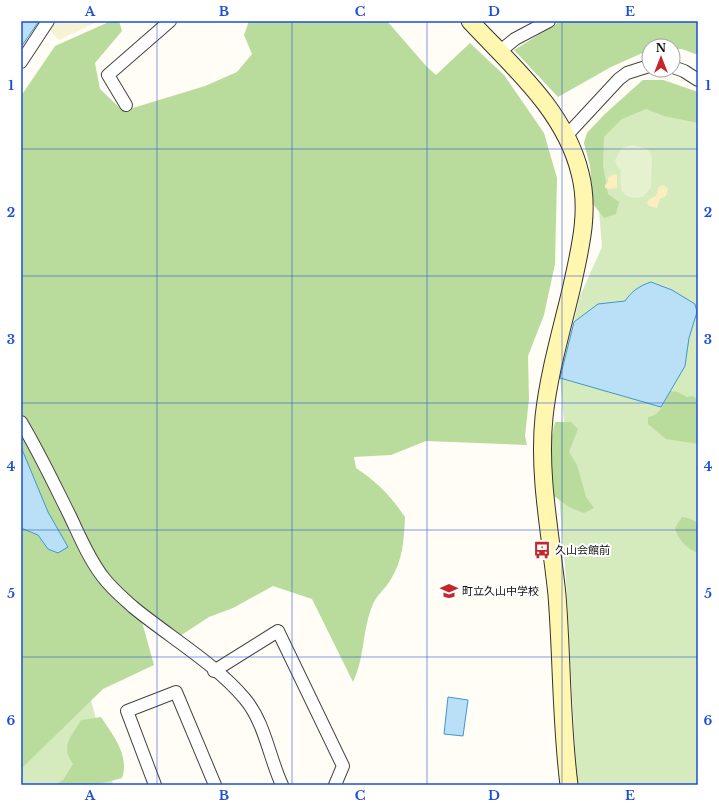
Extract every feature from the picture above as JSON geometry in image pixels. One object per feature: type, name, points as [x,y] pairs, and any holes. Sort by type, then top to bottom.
[{"type":"street","points":[[21,62],[48,21]]},
{"type":"street","points":[[126,105],[108,75],[170,21]]},
{"type":"street","points":[[470,21],[551,110],[567,135],[581,179],[585,214],[584,226],[580,253],[547,396],[544,416],[543,456],[556,594],[569,785]]},
{"type":"street","points":[[499,52],[515,39],[549,21]]},
{"type":"street","points":[[567,135],[618,79],[626,73],[641,68]]},
{"type":"street","points":[[681,70],[698,80]]},
{"type":"street","points":[[21,422],[36,447],[87,552],[103,577],[118,596],[214,671],[244,698],[253,710],[282,785]]},
{"type":"street","points":[[214,671],[278,631],[343,766],[335,785]]},
{"type":"street","points":[[154,785],[127,711],[176,692],[215,785]]},
{"type":"shaded area","points":[[56,21],[99,21],[59,40],[49,30]]},
{"type":"green space","points":[[111,21],[119,21],[122,31],[95,63],[100,89],[123,111],[205,86],[237,72],[252,54],[244,35],[249,21],[387,21],[427,67],[436,75],[470,43],[504,75],[544,133],[557,178],[555,264],[544,315],[528,356],[529,399],[525,436],[527,445],[426,441],[391,455],[354,457],[356,468],[383,490],[405,517],[403,541],[398,564],[389,582],[373,604],[369,614],[360,663],[353,682],[312,599],[273,586],[233,608],[209,617],[180,636],[142,622],[154,665],[103,689],[21,769],[21,528],[39,535],[48,549],[48,512],[21,447],[21,431],[27,422],[21,415],[21,96],[55,46]]},
{"type":"green space","points":[[561,21],[698,21],[698,55],[681,49],[681,38],[641,38],[641,54],[611,67],[558,97],[514,50]]},
{"type":"green space","points":[[643,80],[663,80],[698,92],[698,785],[577,785],[566,580],[555,446],[564,422],[560,378],[580,296],[602,247],[598,198],[584,143],[587,133],[605,114]]},
{"type":"green space","points":[[643,80],[663,80],[698,92],[698,123],[664,116],[646,109],[622,119],[604,137],[603,165],[608,194],[619,202],[616,214],[604,218],[593,204],[590,165],[584,143],[587,133],[605,114]]},
{"type":"green space","points":[[632,145],[645,148],[650,152],[652,158],[651,187],[643,197],[636,198],[630,197],[623,192],[620,183],[621,170],[617,166],[615,160],[621,149]]},
{"type":"green space","points":[[670,391],[678,392],[687,397],[693,396],[698,400],[698,444],[666,439],[648,424],[648,417],[659,411]]},
{"type":"green space","points":[[555,422],[571,422],[578,429],[569,452],[577,465],[586,497],[594,508],[584,513],[569,507],[554,496],[550,445]]},
{"type":"green space","points":[[682,517],[691,519],[698,523],[698,553],[683,543],[676,532],[675,528]]},
{"type":"green space","points":[[89,692],[113,785],[21,785],[21,756]]},
{"type":"green space","points":[[101,717],[115,738],[122,754],[124,770],[122,778],[96,785],[55,785],[63,780],[73,764],[67,752],[67,746],[81,720]]},
{"type":"sand","points":[[615,174],[617,175],[617,188],[605,188],[605,185],[608,182],[608,177]]},
{"type":"sand","points":[[663,185],[668,188],[666,196],[660,199],[657,208],[649,206],[647,203],[649,199],[656,196],[659,187]]},
{"type":"water","points":[[21,21],[39,21],[21,47]]},
{"type":"water","points":[[651,282],[672,290],[695,304],[697,312],[689,338],[685,366],[661,407],[560,378],[574,322],[598,304],[625,301],[636,289]]},
{"type":"water","points":[[21,447],[48,512],[68,547],[58,553],[48,549],[38,535],[21,528]]},
{"type":"water","points":[[448,697],[468,700],[463,736],[444,734]]},
{"type":"place","name":"久山会館前","points":[[542,550]]},
{"type":"place","name":"町立久山中学校","points":[[449,591]]}]
